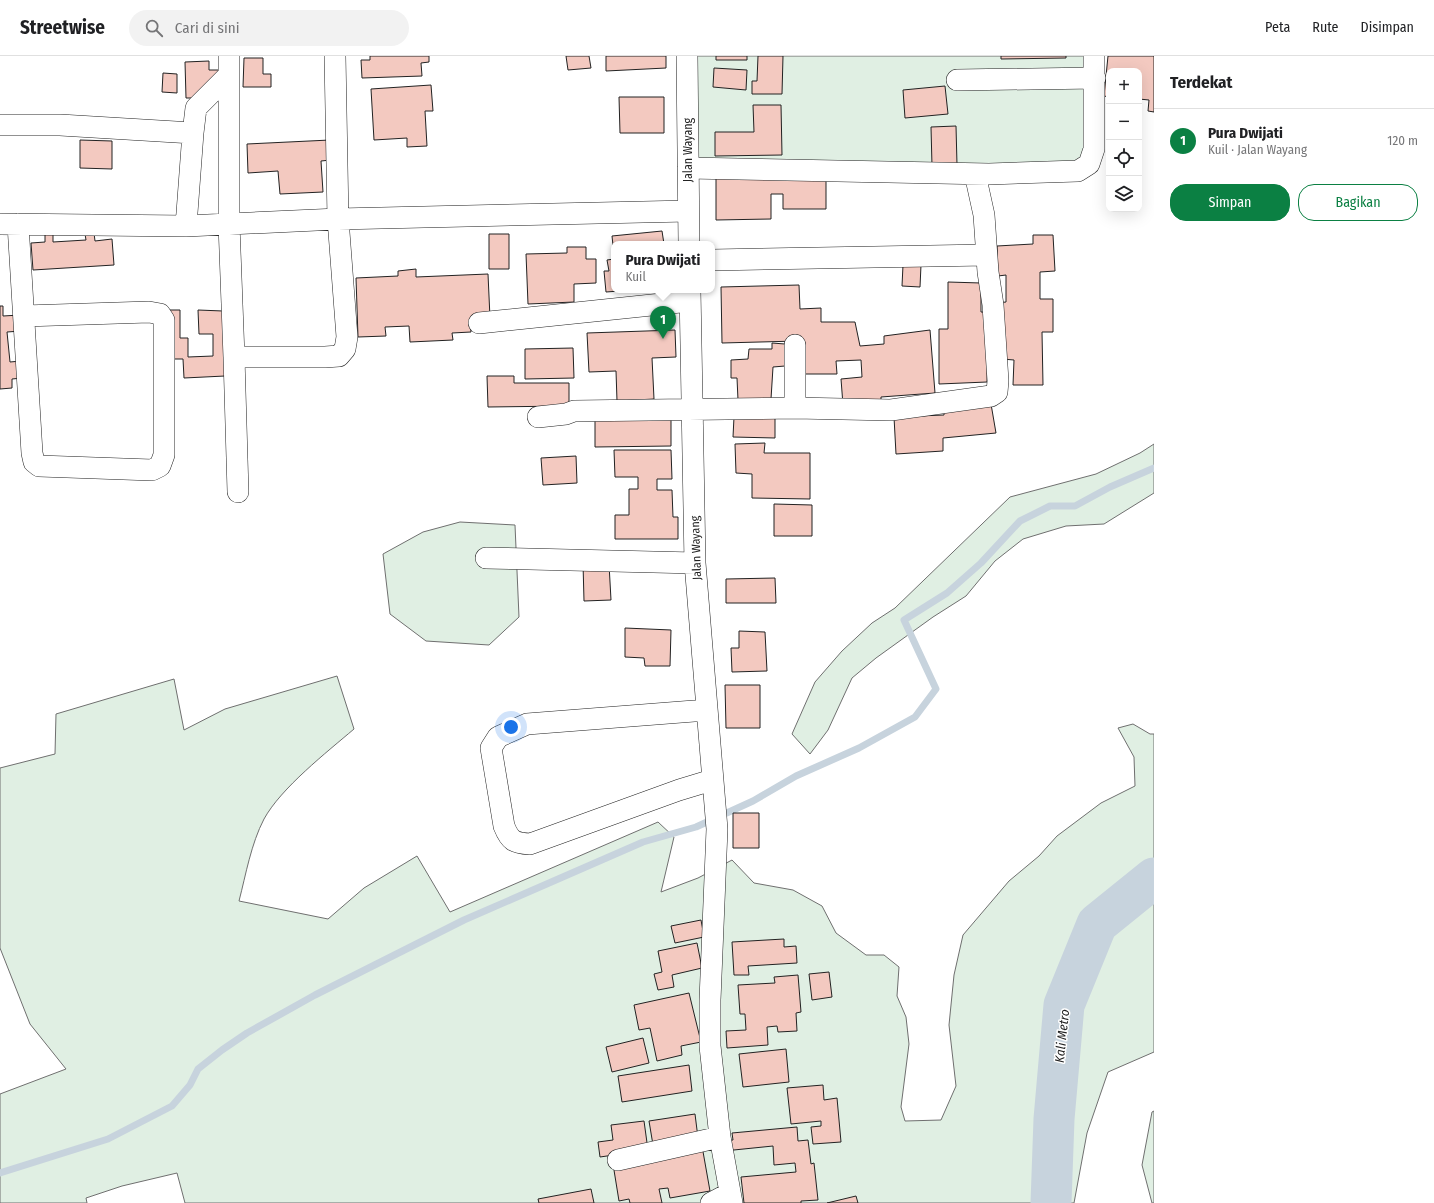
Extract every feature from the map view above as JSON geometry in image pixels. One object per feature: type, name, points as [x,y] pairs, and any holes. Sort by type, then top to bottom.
[{"type":"street","points":[[234,357],[339,356],[345,349],[347,337],[338,219],[334,56]]},
{"type":"street","name":"Jalan Wayang","points":[[687,56],[689,241]]},
{"type":"street","points":[[688,168],[975,174],[1078,171],[1088,164],[1094,149],[1094,56]]},
{"type":"street","points":[[186,226],[196,108],[229,66]]},
{"type":"street","points":[[229,66],[228,224],[238,492]]},
{"type":"street","points":[[957,80],[1095,78]]},
{"type":"street","points":[[0,125],[60,125],[193,133]]},
{"type":"street","points":[[538,417],[566,414],[574,411],[692,408],[891,410],[991,396],[997,392],[993,305],[986,255],[984,215],[975,174]]},
{"type":"street","points":[[24,316],[149,312],[160,314],[164,320],[164,454],[160,466],[152,470],[39,466],[34,462],[24,316],[9,224],[186,226],[338,219],[688,210]]},
{"type":"street","points":[[715,260],[986,255]]},
{"type":"street","points":[[478,323],[690,296]]},
{"type":"street","name":"Jalan Wayang","points":[[690,296],[695,563],[717,829],[710,982],[710,1046],[720,1137],[731,1198]]},
{"type":"street","points":[[795,345],[795,408]]},
{"type":"street","points":[[486,558],[695,563]]},
{"type":"street","points":[[707,710],[527,724],[498,737],[492,748],[504,826],[509,838],[519,843],[530,844],[678,790],[712,780]]},
{"type":"street","points":[[618,1160],[720,1137]]},
{"type":"street","points":[[711,1203],[731,1198]]},
{"type":"green space","points":[[688,56],[1090,56],[1089,164],[688,168]]},
{"type":"green space","points":[[1154,444],[1154,493],[1104,524],[1066,526],[1023,539],[995,561],[966,596],[933,617],[876,658],[852,678],[828,730],[810,754],[792,734],[815,682],[842,651],[872,623],[895,608],[1010,497],[1096,474],[1140,453]]},
{"type":"green space","points":[[460,522],[515,525],[519,617],[489,645],[426,641],[390,614],[383,554],[423,532]]},
{"type":"green space","points":[[337,676],[354,729],[305,771],[281,795],[272,807],[259,829],[249,859],[239,901],[328,919],[364,888],[417,856],[450,912],[658,822],[674,837],[661,892],[698,878],[732,860],[754,883],[793,890],[822,906],[836,933],[866,955],[884,955],[899,967],[897,996],[906,1017],[909,1044],[901,1107],[905,1121],[941,1120],[956,1086],[949,1025],[954,975],[963,935],[1009,881],[1039,856],[1057,836],[1101,803],[1135,786],[1134,757],[1118,728],[1133,724],[1150,734],[1154,734],[1154,1052],[1108,1072],[1087,1133],[1074,1203],[185,1203],[177,1173],[122,1186],[86,1198],[87,1203],[0,1203],[0,1094],[66,1069],[30,1024],[0,948],[0,768],[55,754],[56,714],[174,679],[184,730],[225,709]]},
{"type":"green space","points":[[1154,1111],[1154,1203],[1152,1203],[1142,1165],[1152,1112]]},
{"type":"building","points":[[370,56],[429,56],[429,62],[421,63],[422,76],[362,78],[361,60],[370,60]]},
{"type":"building","points":[[566,56],[589,56],[591,68],[568,70]]},
{"type":"building","points":[[606,56],[666,56],[666,68],[606,71]]},
{"type":"building","points":[[716,56],[747,56],[747,60],[716,60]]},
{"type":"building","points":[[758,56],[783,56],[782,94],[752,94],[752,81],[757,81]]},
{"type":"building","points":[[1001,56],[1066,56],[1066,58],[1001,59]]},
{"type":"building","points":[[1108,56],[1154,56],[1154,112],[1148,111],[1149,100],[1142,99],[1142,68],[1107,68]]},
{"type":"building","points":[[244,58],[263,58],[263,74],[271,74],[271,87],[243,87]]},
{"type":"building","points":[[209,61],[209,70],[222,70],[215,98],[186,98],[185,62]]},
{"type":"building","points":[[714,68],[747,70],[746,90],[713,87]]},
{"type":"building","points":[[163,73],[177,74],[177,93],[162,92]]},
{"type":"building","points":[[1106,76],[1106,96],[1104,96]]},
{"type":"building","points":[[431,85],[433,111],[425,111],[427,146],[407,147],[407,138],[374,140],[371,89]]},
{"type":"building","points":[[945,86],[948,114],[905,118],[903,90]]},
{"type":"building","points":[[619,97],[664,97],[664,133],[620,133]]},
{"type":"building","points":[[753,105],[781,105],[782,155],[715,156],[715,132],[754,132]]},
{"type":"building","points":[[956,126],[957,165],[932,166],[931,127]]},
{"type":"building","points":[[80,140],[112,141],[112,169],[80,168]]},
{"type":"building","points":[[330,140],[331,160],[321,161],[323,192],[280,194],[278,171],[248,173],[247,144]]},
{"type":"building","points":[[826,174],[826,209],[783,209],[783,194],[771,194],[771,219],[716,220],[716,176]]},
{"type":"building","points":[[662,231],[664,241],[613,241],[612,236]]},
{"type":"building","points":[[94,233],[95,241],[112,239],[114,265],[33,270],[31,243],[45,242],[45,234],[53,234],[53,242],[86,240],[85,234]]},
{"type":"building","points":[[489,234],[509,234],[509,269],[489,269]]},
{"type":"building","points":[[1033,235],[1053,235],[1055,271],[1040,272],[1040,299],[1053,299],[1053,332],[1042,332],[1043,385],[1013,385],[1014,360],[1002,359],[997,303],[1006,302],[1006,275],[998,276],[997,246],[1033,244]]},
{"type":"building","points":[[567,247],[586,247],[586,259],[596,259],[596,283],[574,284],[574,302],[528,304],[526,254],[567,253]]},
{"type":"building","points":[[611,259],[611,292],[606,292],[604,271],[609,271],[607,260]]},
{"type":"building","points":[[903,265],[921,265],[920,287],[902,286]]},
{"type":"building","points":[[416,269],[416,277],[488,274],[490,318],[470,318],[471,332],[452,333],[453,340],[410,342],[409,326],[385,327],[386,336],[358,337],[356,278],[398,276],[398,271]]},
{"type":"building","points":[[948,282],[981,283],[981,312],[989,312],[987,382],[939,384],[939,329],[948,329]]},
{"type":"building","points":[[799,285],[800,309],[821,308],[821,322],[855,322],[860,346],[884,344],[884,336],[930,330],[935,393],[881,397],[881,404],[843,405],[841,379],[862,377],[861,360],[836,361],[837,374],[801,374],[798,341],[722,343],[721,287]]},
{"type":"building","points":[[0,306],[3,306],[3,316],[20,315],[21,331],[7,332],[10,362],[21,361],[22,378],[12,379],[12,388],[0,389]]},
{"type":"building","points":[[169,310],[180,310],[180,338],[188,338],[188,357],[213,356],[213,334],[199,334],[198,310],[223,311],[225,376],[184,378],[183,359],[171,359]]},
{"type":"building","points":[[675,330],[676,357],[652,358],[654,399],[617,401],[616,371],[589,372],[587,333]]},
{"type":"building","points":[[772,343],[785,344],[785,366],[773,367],[771,399],[738,400],[737,378],[731,378],[731,360],[748,359],[749,349],[772,349]]},
{"type":"building","points":[[573,348],[574,378],[525,379],[525,349]]},
{"type":"building","points":[[487,376],[514,376],[514,383],[569,383],[569,406],[488,407]]},
{"type":"building","points":[[991,404],[996,433],[943,438],[943,451],[896,454],[894,417],[944,415],[944,408]]},
{"type":"building","points":[[671,417],[671,446],[595,447],[595,418]]},
{"type":"building","points":[[734,417],[775,418],[775,438],[733,437]]},
{"type":"building","points":[[765,443],[764,453],[810,453],[810,499],[752,498],[752,474],[736,473],[735,444]]},
{"type":"building","points":[[614,450],[671,450],[672,479],[657,479],[657,490],[672,490],[673,517],[678,517],[678,539],[615,539],[615,515],[629,515],[629,489],[638,489],[638,477],[615,477]]},
{"type":"building","points":[[576,456],[577,483],[543,485],[541,458]]},
{"type":"building","points":[[774,504],[812,505],[812,536],[774,536]]},
{"type":"building","points":[[583,563],[609,564],[611,600],[584,601]]},
{"type":"building","points":[[775,578],[776,603],[726,603],[726,579]]},
{"type":"building","points":[[625,628],[671,630],[670,666],[645,666],[644,658],[625,657]]},
{"type":"building","points":[[739,631],[765,632],[767,671],[732,672],[731,648],[739,648]]},
{"type":"building","points":[[725,685],[760,685],[760,728],[726,728]]},
{"type":"building","points":[[733,813],[759,813],[759,848],[733,848]]},
{"type":"building","points":[[701,920],[704,937],[675,943],[671,926]]},
{"type":"building","points":[[784,939],[784,947],[796,946],[797,963],[748,966],[749,975],[734,975],[732,942]]},
{"type":"building","points":[[697,943],[702,968],[672,975],[674,987],[658,990],[654,974],[662,972],[658,951]]},
{"type":"building","points":[[829,972],[832,997],[812,1000],[809,974]]},
{"type":"building","points":[[798,975],[801,1012],[796,1013],[797,1031],[778,1032],[777,1026],[767,1027],[768,1045],[727,1048],[726,1031],[746,1030],[745,1014],[740,1014],[738,985],[775,983],[774,977]]},
{"type":"building","points":[[689,993],[701,1042],[681,1046],[682,1055],[657,1061],[650,1028],[639,1030],[634,1005]]},
{"type":"building","points":[[643,1038],[649,1063],[612,1072],[606,1047]]},
{"type":"building","points":[[786,1049],[789,1082],[743,1087],[739,1054]]},
{"type":"building","points":[[689,1065],[692,1091],[622,1102],[618,1076]]},
{"type":"building","points":[[823,1085],[824,1100],[837,1098],[841,1142],[813,1144],[811,1127],[821,1126],[821,1121],[791,1124],[787,1088]]},
{"type":"building","points":[[695,1114],[698,1138],[653,1145],[649,1121]]},
{"type":"building","points":[[644,1121],[648,1150],[600,1157],[598,1142],[613,1140],[611,1125]]},
{"type":"building","points":[[797,1127],[798,1141],[808,1140],[811,1164],[814,1163],[818,1200],[801,1201],[801,1203],[744,1203],[741,1177],[796,1172],[795,1163],[774,1165],[773,1146],[724,1151],[723,1141],[733,1140],[732,1133]]},
{"type":"building","points":[[702,1146],[710,1191],[670,1198],[668,1188],[659,1189],[662,1203],[630,1203],[629,1199],[619,1201],[613,1164]]},
{"type":"building","points":[[591,1189],[594,1203],[539,1203],[538,1199]]},
{"type":"building","points":[[856,1196],[858,1203],[827,1203]]},
{"type":"waterway","points":[[0,1173],[108,1139],[172,1106],[190,1085],[198,1069],[247,1033],[315,995],[464,920],[643,842],[696,827],[753,801],[796,776],[859,748],[915,717],[936,689],[904,620],[947,593],[981,563],[1020,521],[1050,506],[1075,506],[1110,487],[1154,468]]},
{"type":"waterway","name":"Kali Metro","points":[[1051,1203],[1054,1119],[1064,1005],[1097,924],[1154,878]]},
{"type":"place","name":"Pura Dwijati","points":[[663,339]]}]
